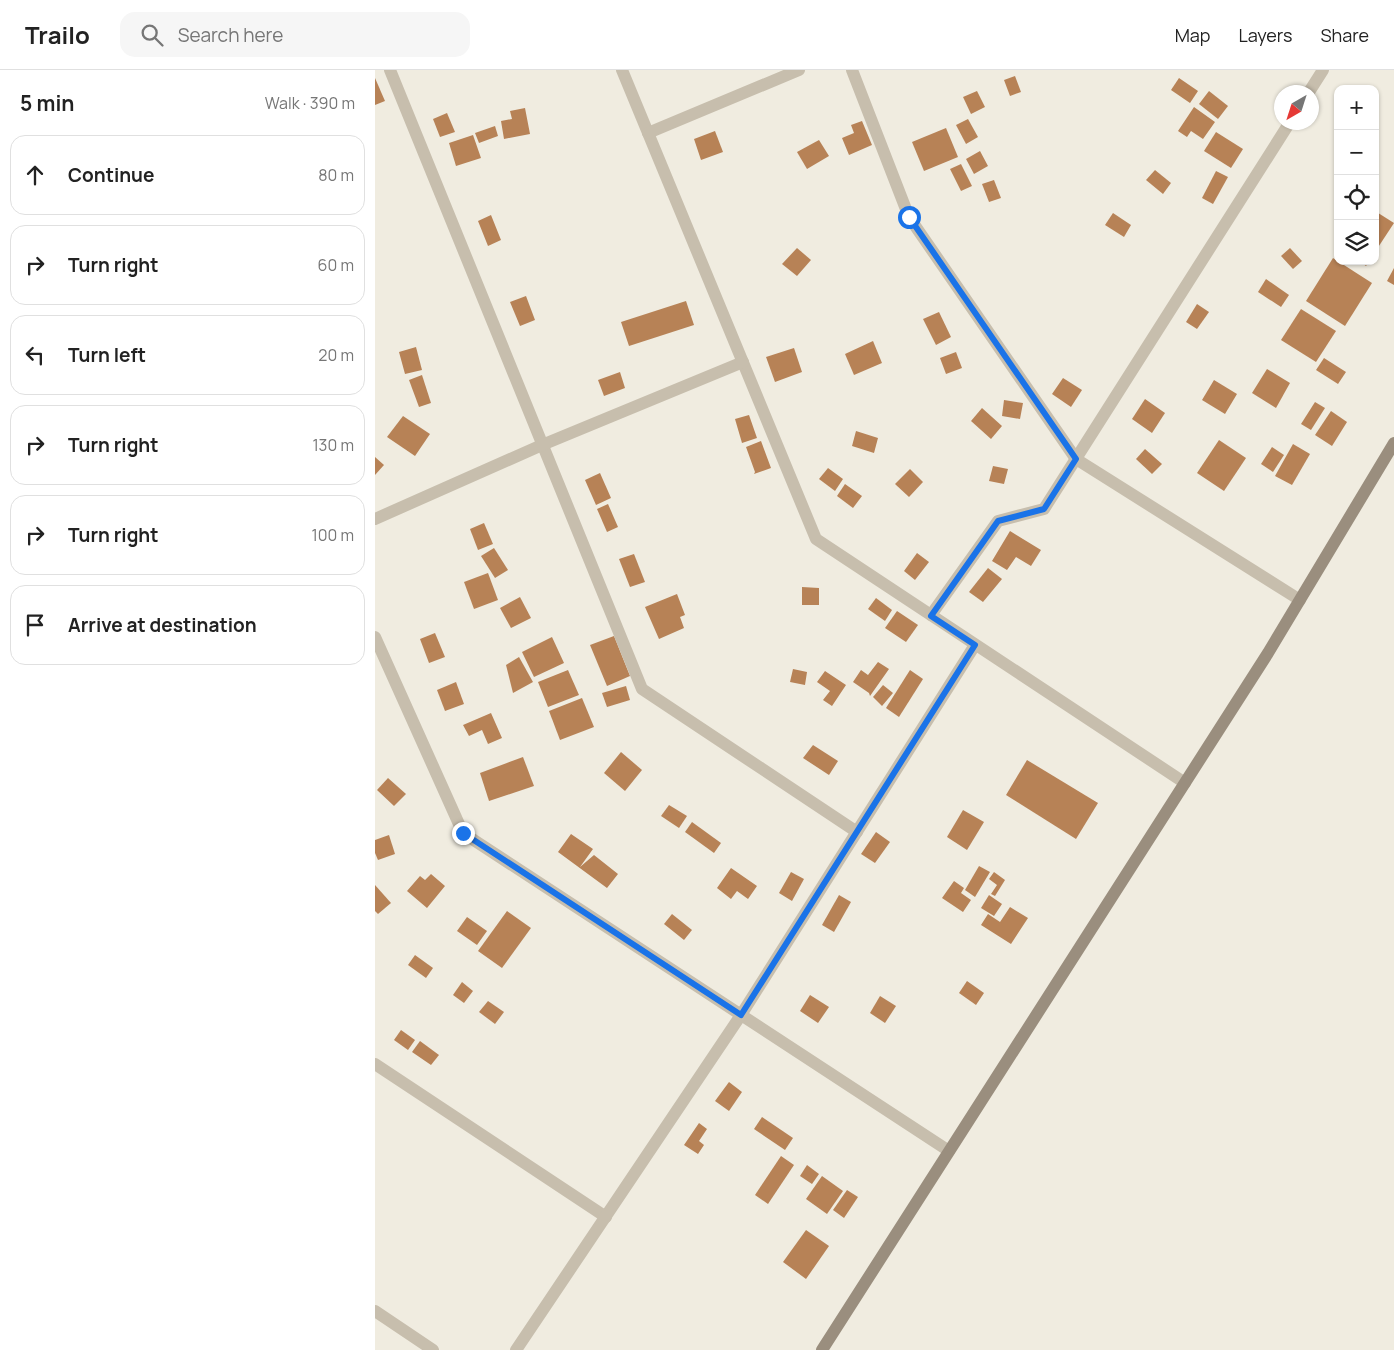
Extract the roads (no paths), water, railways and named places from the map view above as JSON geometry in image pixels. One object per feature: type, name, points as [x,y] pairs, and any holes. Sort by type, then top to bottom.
[{"type":"main road","points":[[822,1350],[1268,653],[1394,443]]},
{"type":"street","points":[[390,70],[641,689],[857,832]]},
{"type":"street","points":[[622,70],[816,539],[1185,783]]},
{"type":"street","points":[[648,133],[799,70]]},
{"type":"street","points":[[851,70],[909,217],[1076,459],[1300,600]]},
{"type":"street","points":[[1313,85],[1323,70]]},
{"type":"street","points":[[931,616],[998,521],[1044,509],[1285,130]]},
{"type":"street","points":[[375,519],[542,445],[743,362]]},
{"type":"street","points":[[375,637],[463,833],[949,1151]]},
{"type":"street","points":[[516,1350],[741,1015],[975,645]]},
{"type":"street","points":[[375,1064],[606,1217]]},
{"type":"street","points":[[375,1311],[433,1350]]}]
